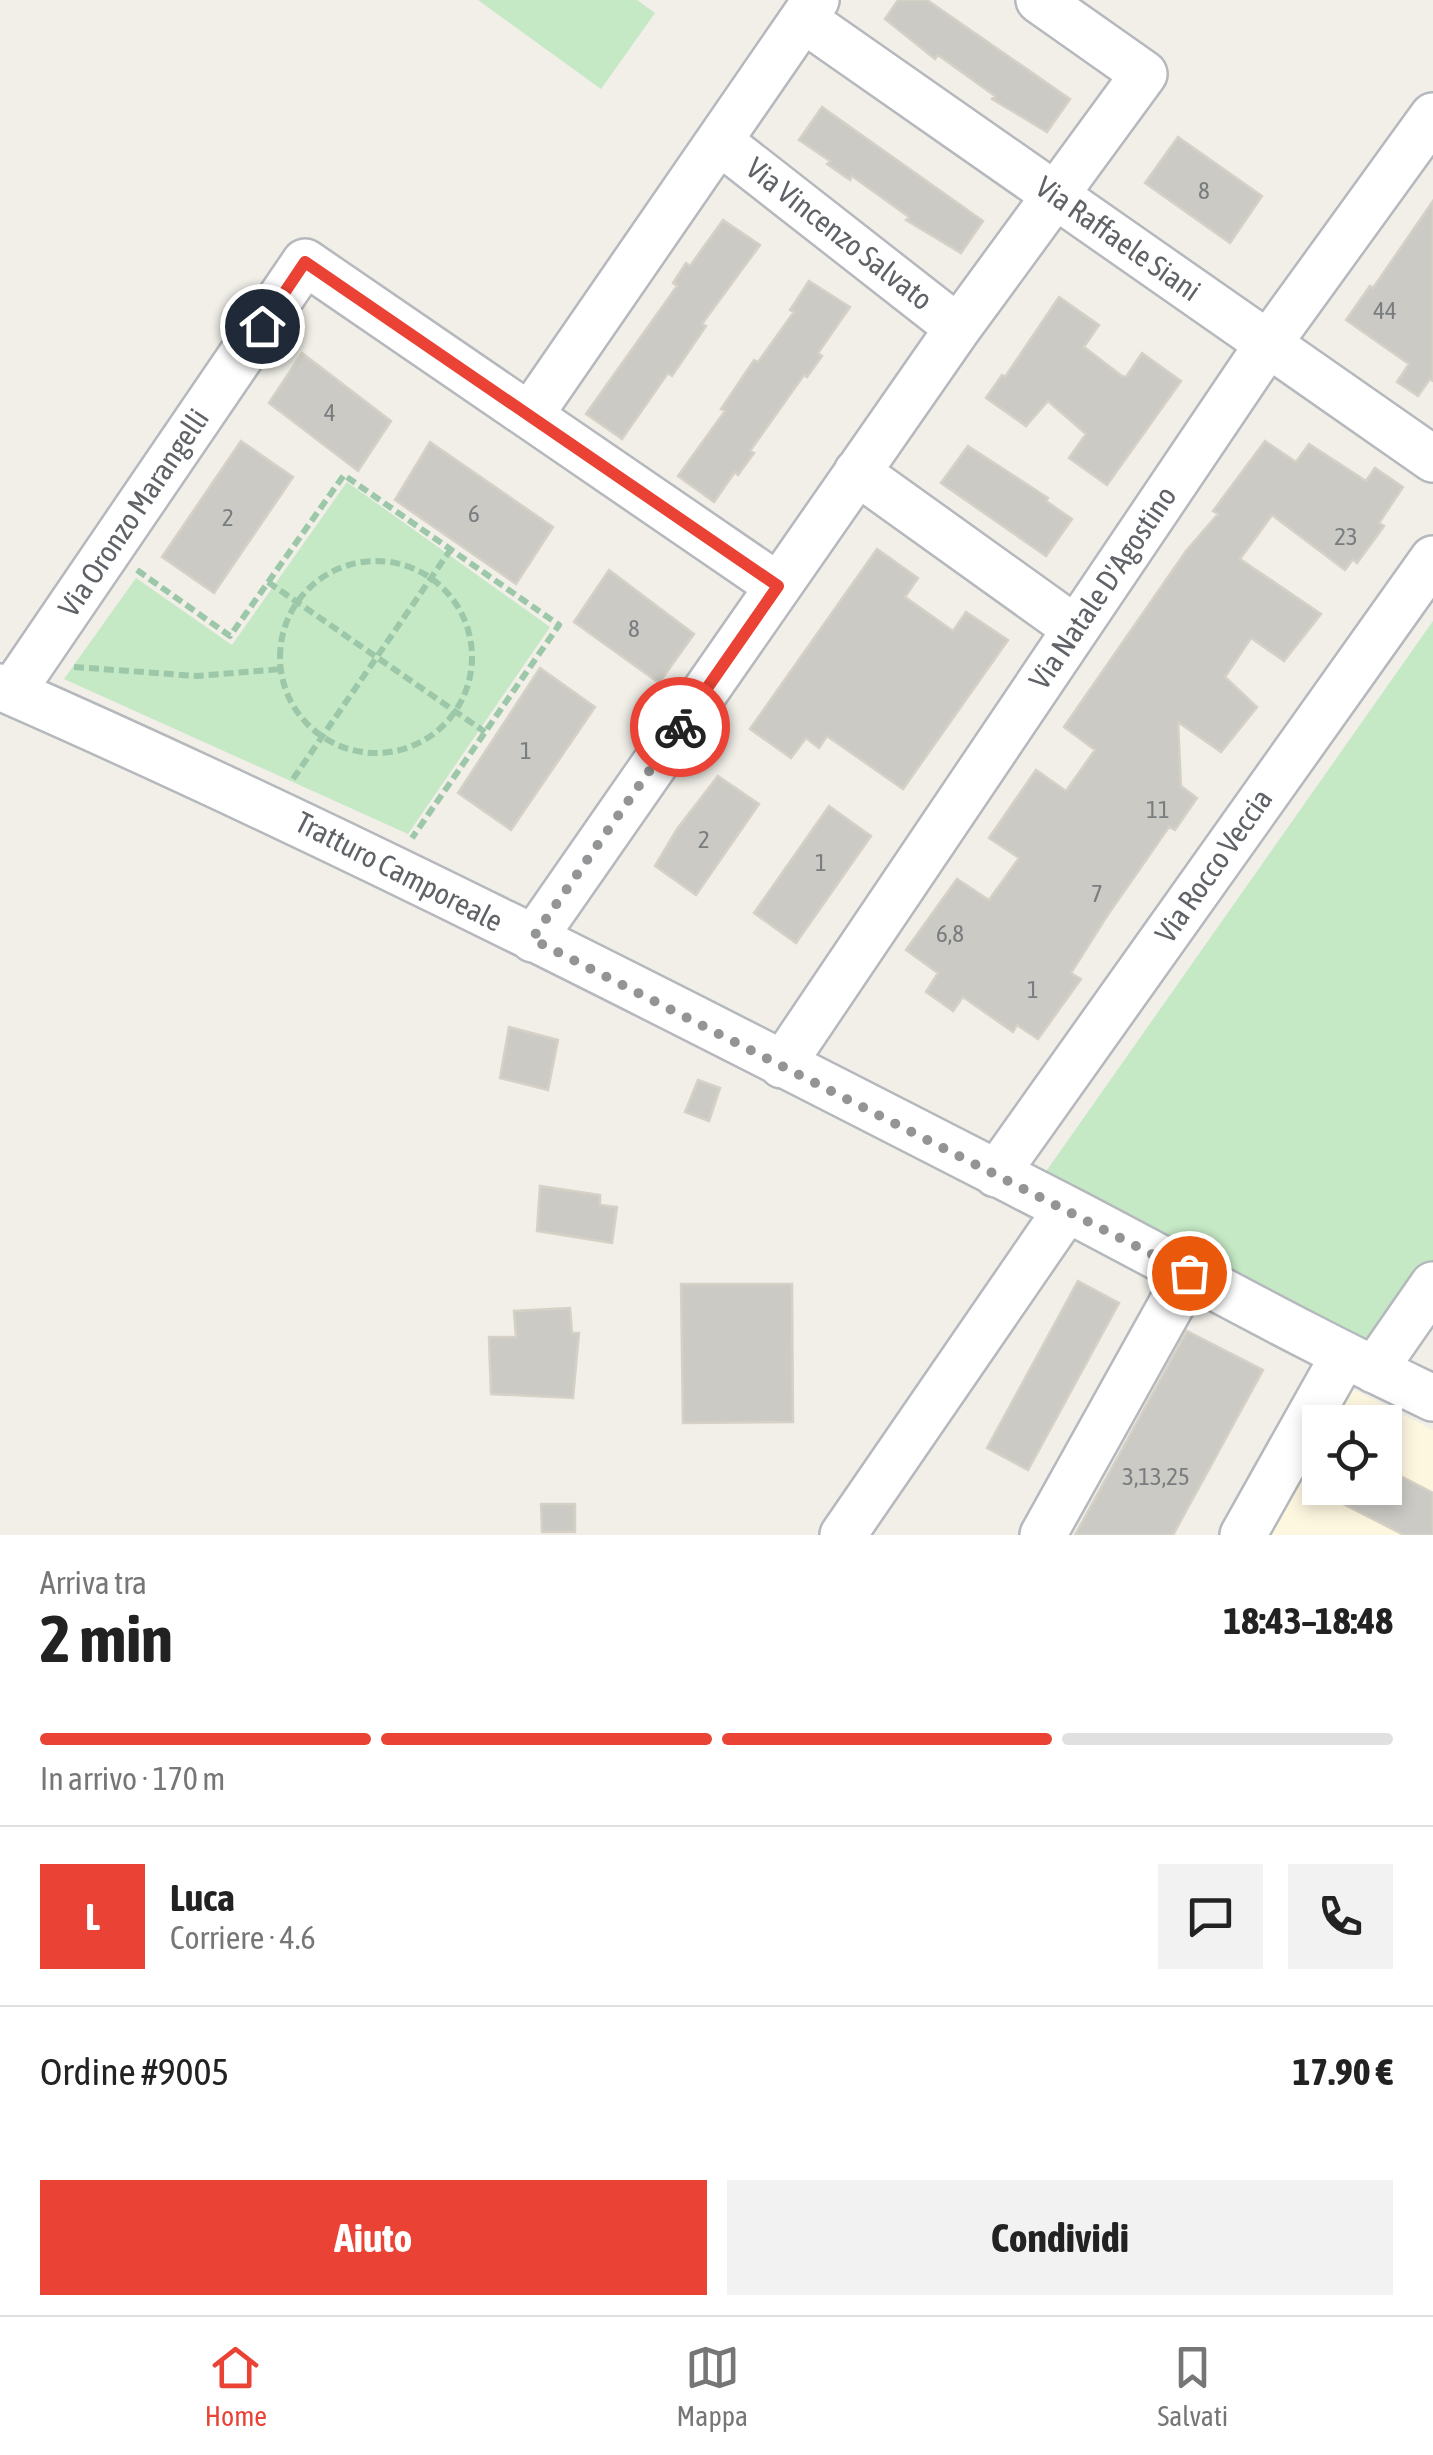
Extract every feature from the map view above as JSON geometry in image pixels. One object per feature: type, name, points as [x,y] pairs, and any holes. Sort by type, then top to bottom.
[{"type":"street","name":"Via Vincenzo Salvato","points":[[532,939],[958,328],[1058,197],[1144,74],[1038,0]]},
{"type":"street","name":"Via Raffaele Siani","points":[[809,9],[1058,197],[1433,459]]},
{"type":"street","points":[[530,416],[809,9]]},
{"type":"street","name":"Via Natale D'Agostino","points":[[782,1066],[1268,344],[1433,116]]},
{"type":"street","name":"Via Vincenzo Salvato","points":[[719,141],[958,328]]},
{"type":"street","name":"Via Oronzo Marangelli","points":[[6,689],[37,654],[305,262],[778,586]]},
{"type":"street","points":[[857,472],[1076,629]]},
{"type":"street","name":"Via Rocco Veccia","points":[[996,1174],[1433,559]]},
{"type":"street","name":"Tratturo Camporeale","points":[[6,689],[273,809],[1067,1209],[1359,1364],[1433,1398]]},
{"type":"street","points":[[842,1535],[1067,1209]]},
{"type":"street","points":[[1043,1535],[1189,1273]]},
{"type":"street","points":[[1243,1535],[1267,1494],[1359,1364],[1433,1284]]},
{"type":"path","points":[[109,550],[230,636],[344,475],[558,625],[391,868]]},
{"type":"path","points":[[273,809],[451,550]]},
{"type":"path","points":[[372,560],[402,564],[432,578],[456,602],[470,633],[472,666],[456,712],[417,745],[385,754],[352,751],[322,738],[300,716],[286,690],[282,669],[284,630],[298,602],[316,581],[343,566],[372,560]]},
{"type":"path","points":[[268,582],[485,732]]},
{"type":"path","points":[[37,654],[76,668],[197,676],[282,669]]},
{"type":"shaded area","points":[[1344,1385],[1384,1405],[1333,1405]]},
{"type":"shaded area","points":[[1402,1414],[1433,1430],[1433,1535],[1261,1535],[1302,1461],[1302,1505],[1402,1505]]},
{"type":"green space","points":[[478,0],[637,0],[655,13],[601,89]]},
{"type":"green space","points":[[347,482],[550,627],[408,834],[64,679],[136,578],[232,645]]},
{"type":"green space","points":[[1433,621],[1433,1260],[1375,1347],[1040,1180]]},
{"type":"building","points":[[898,0],[927,0],[1070,99],[1047,132],[992,99],[995,96],[938,55],[935,59],[885,19]]},
{"type":"building","points":[[822,107],[983,221],[961,253],[906,220],[909,217],[852,176],[850,180],[827,164],[830,161],[799,140]]},
{"type":"building","points":[[1178,137],[1262,196],[1230,243],[1145,183]]},
{"type":"building","points":[[1433,201],[1433,381],[1430,379],[1418,396],[1397,382],[1409,364],[1346,320]]},
{"type":"building","points":[[723,220],[760,245],[702,324],[706,326],[672,376],[668,373],[622,439],[586,414],[677,286],[673,283],[686,263],[690,266]]},
{"type":"building","points":[[809,281],[850,307],[818,353],[822,356],[750,451],[754,453],[738,475],[735,472],[714,502],[678,476],[725,411],[721,409],[754,360],[758,362],[794,312],[790,310]]},
{"type":"building","points":[[1059,297],[1099,325],[1084,347],[1122,376],[1126,377],[1142,353],[1181,381],[1107,485],[1069,458],[1086,434],[1048,401],[1026,426],[986,398],[1002,375],[1005,377]]},
{"type":"building","points":[[302,353],[391,421],[358,471],[269,403]]},
{"type":"building","points":[[241,441],[293,477],[214,593],[162,557]]},
{"type":"building","points":[[1265,441],[1296,462],[1309,444],[1366,481],[1375,468],[1403,487],[1379,523],[1384,526],[1357,563],[1353,559],[1345,570],[1272,515],[1240,559],[1321,614],[1284,661],[1251,638],[1225,677],[1257,707],[1221,752],[1178,722],[1181,786],[1197,798],[1175,830],[1169,827],[1107,916],[1071,973],[1081,979],[1038,1039],[1017,1025],[1013,1032],[963,997],[953,1011],[926,992],[938,973],[906,950],[957,879],[989,900],[1019,858],[989,838],[1036,770],[1066,791],[1095,750],[1064,727],[1186,551],[1218,514],[1213,511]]},
{"type":"building","points":[[430,442],[553,527],[516,584],[395,500]]},
{"type":"building","points":[[968,446],[1048,498],[1046,501],[1072,519],[1046,556],[941,483]]},
{"type":"building","points":[[877,549],[918,578],[905,597],[953,631],[966,612],[1008,640],[903,789],[827,736],[819,748],[806,738],[791,758],[750,729]]},
{"type":"building","points":[[609,570],[694,634],[659,683],[574,622]]},
{"type":"building","points":[[540,668],[595,707],[511,830],[458,793]]},
{"type":"building","points":[[718,776],[759,804],[696,895],[655,866],[677,829]]},
{"type":"building","points":[[829,806],[871,836],[796,943],[754,913]]},
{"type":"building","points":[[509,1027],[558,1040],[548,1090],[500,1078]]},
{"type":"building","points":[[698,1080],[720,1088],[709,1121],[685,1112]]},
{"type":"building","points":[[540,1186],[600,1195],[600,1205],[617,1207],[612,1243],[537,1231]]},
{"type":"building","points":[[1078,1281],[1119,1303],[1028,1470],[987,1448]]},
{"type":"building","points":[[681,1284],[792,1284],[793,1422],[683,1423]]},
{"type":"building","points":[[570,1308],[572,1333],[579,1333],[573,1398],[491,1394],[489,1337],[516,1337],[514,1311]]},
{"type":"building","points":[[1187,1331],[1263,1370],[1173,1535],[1075,1535]]},
{"type":"building","points":[[1402,1477],[1433,1493],[1433,1535],[1404,1535],[1345,1505],[1402,1505]]},
{"type":"building","points":[[541,1504],[575,1504],[575,1532],[542,1532]]},
{"type":"way so far","points":[[680,727],[532,939],[1189,1273]]},
{"type":"route","points":[[262,326],[305,262],[778,586],[680,727]]}]
